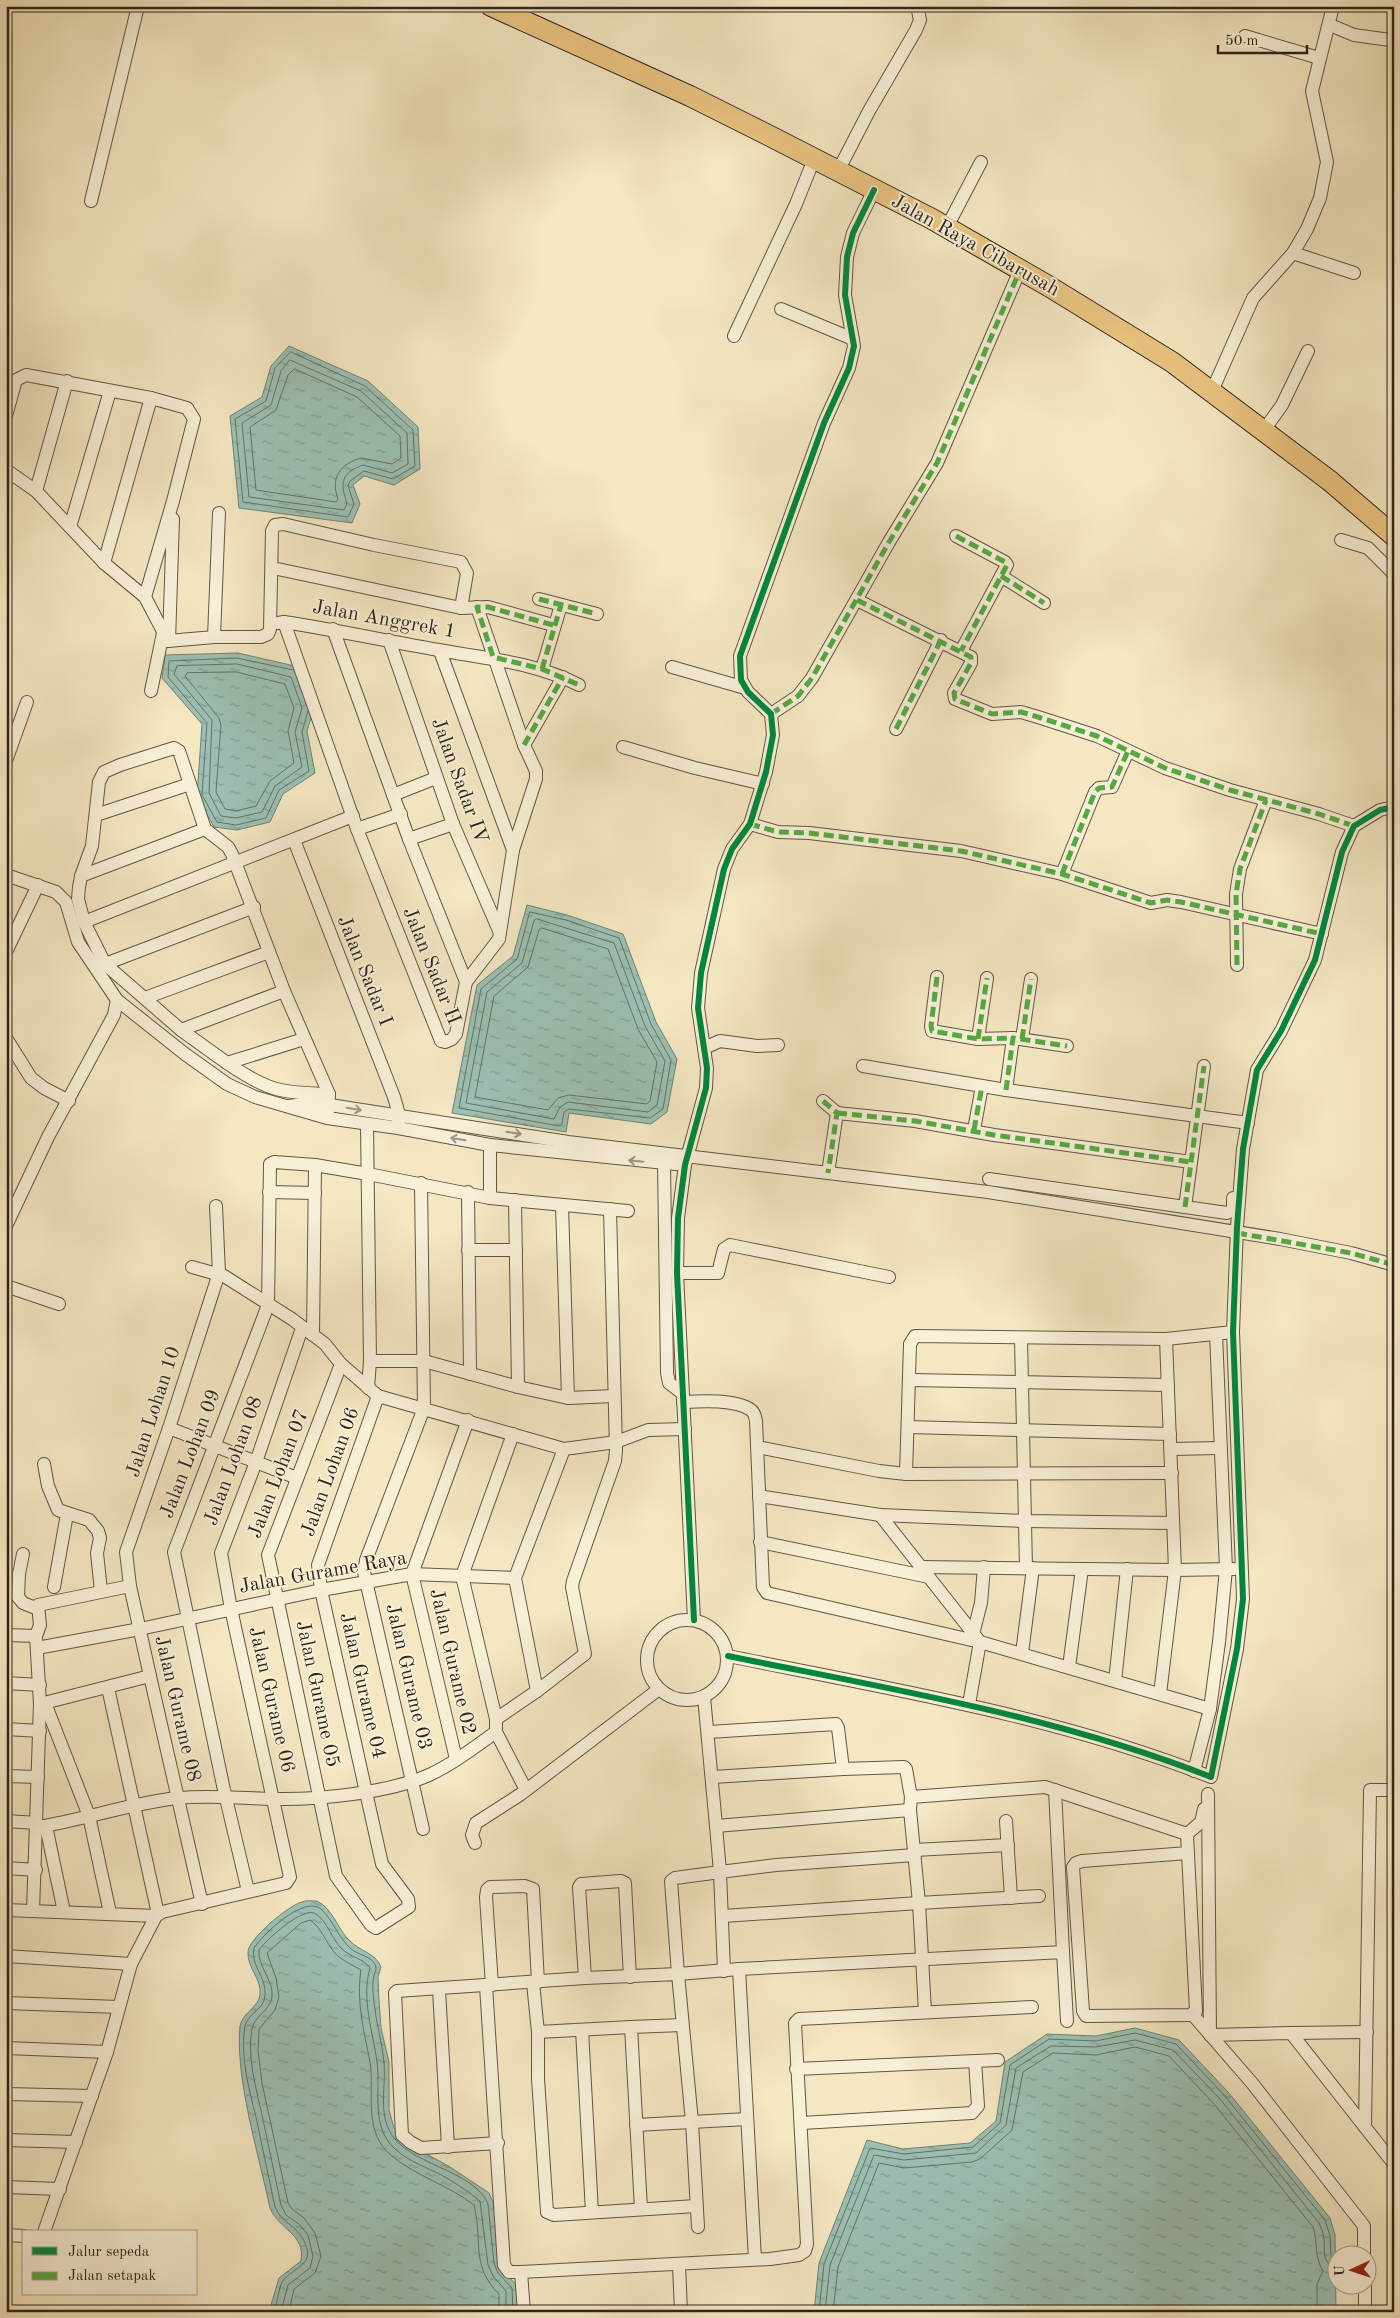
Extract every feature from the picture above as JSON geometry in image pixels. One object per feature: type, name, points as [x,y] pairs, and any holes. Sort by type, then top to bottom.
[{"type":"main road","name":"Jalan Raya Cibarusah","points":[[491,6],[690,96],[947,227],[1136,339],[1212,391],[1235,411],[1264,430],[1346,494],[1394,536]]},
{"type":"street","points":[[91,200],[138,6]]},
{"type":"street","points":[[838,171],[869,111],[916,30],[920,20],[917,6]]},
{"type":"street","points":[[1212,391],[1253,298],[1293,253],[1307,229],[1320,198],[1326,170],[1326,153],[1314,108],[1312,91],[1319,58],[1330,25],[1333,6]]},
{"type":"street","points":[[1330,25],[1354,35],[1394,42]]},
{"type":"street","points":[[1245,36],[1319,58]]},
{"type":"street","points":[[734,336],[796,204],[814,158]]},
{"type":"street","points":[[947,227],[981,162]]},
{"type":"street","points":[[694,1620],[678,1273],[678,1218],[686,1160],[706,1088],[707,1068],[698,1008],[701,973],[724,869],[732,849],[750,824],[762,784],[773,735],[771,714],[745,688],[741,680],[739,664],[742,646],[824,423],[849,368],[853,353],[853,338],[845,295],[847,257],[853,233],[874,190]]},
{"type":"street","points":[[1293,253],[1354,273]]},
{"type":"street","points":[[771,714],[798,696],[812,678],[889,542],[937,463],[1020,270]]},
{"type":"street","points":[[781,309],[853,338]]},
{"type":"street","points":[[1264,430],[1282,405],[1308,351]]},
{"type":"street","points":[[6,416],[16,380],[26,375],[67,381],[151,398],[186,408],[194,419],[145,598]]},
{"type":"street","points":[[36,491],[67,381]]},
{"type":"street","points":[[70,527],[110,391]]},
{"type":"street","points":[[104,563],[151,398]]},
{"type":"street","points":[[6,470],[36,491],[104,563],[145,598],[166,637]]},
{"type":"street","points":[[151,691],[166,637],[173,500]]},
{"type":"street","points":[[214,637],[219,513]]},
{"type":"street","points":[[269,631],[273,568],[272,531],[275,525],[284,524],[374,545],[461,562],[467,573],[461,608]]},
{"type":"street","points":[[956,536],[1005,562],[1006,566],[962,652]]},
{"type":"street","points":[[1341,540],[1368,548],[1394,574]]},
{"type":"street","points":[[273,568],[461,608],[488,607],[554,626]]},
{"type":"street","points":[[1001,576],[1044,603]]},
{"type":"street","points":[[539,599],[598,614]]},
{"type":"street","points":[[857,600],[941,640],[971,657],[971,663],[954,693],[955,699],[958,702],[992,714],[1021,712],[1097,736],[1166,768],[1230,790],[1319,814],[1354,826]]},
{"type":"street","points":[[542,669],[561,604]]},
{"type":"street","name":"Jalan Sadar II","points":[[284,622],[353,816],[443,1042],[451,1040],[456,1034],[466,982],[497,943],[513,850],[536,779],[536,771],[524,745],[477,606]]},
{"type":"street","name":"Jalan Anggrek 1","points":[[166,637],[261,637],[277,623],[284,622],[333,629],[440,651],[493,658],[542,669],[579,686]]},
{"type":"street","points":[[333,629],[400,814],[466,982]]},
{"type":"street","name":"Jalan Sadar IV","points":[[389,640],[453,824],[500,933]]},
{"type":"street","points":[[896,729],[941,640]]},
{"type":"street","points":[[440,651],[513,850]]},
{"type":"street","points":[[672,667],[745,688]]},
{"type":"street","points":[[524,745],[563,677]]},
{"type":"street","points":[[6,761],[27,702]]},
{"type":"street","points":[[623,747],[695,768],[762,784]]},
{"type":"street","points":[[327,1118],[329,1100],[284,990],[254,907],[228,847],[205,830],[178,749],[170,748],[104,772],[98,782],[92,846],[81,876],[78,899],[84,922],[105,964],[181,1030],[226,1063],[255,1081],[277,1091],[329,1100],[398,1122],[490,1145],[567,1148],[828,1173],[988,1192],[1351,1253],[1394,1265]]},
{"type":"street","points":[[1062,874],[1091,800],[1099,788],[1112,787],[1128,751]]},
{"type":"street","points":[[393,795],[436,778]]},
{"type":"street","points":[[96,815],[190,784]]},
{"type":"street","points":[[1237,964],[1235,914],[1240,869],[1266,800]]},
{"type":"street","points":[[989,1179],[1227,1213],[1232,1211],[1245,1122],[1257,1070],[1281,1031],[1315,960],[1342,852],[1354,826],[1380,810],[1394,807]]},
{"type":"street","points":[[358,829],[400,814]]},
{"type":"street","points":[[84,922],[236,864],[353,816]]},
{"type":"street","points":[[410,839],[453,824]]},
{"type":"street","points":[[750,824],[778,832],[809,833],[961,851],[1062,874],[1151,903],[1164,900],[1176,901],[1322,934]]},
{"type":"street","points":[[81,876],[205,830]]},
{"type":"street","name":"Jalan Sadar I","points":[[294,840],[390,1085],[398,1122]]},
{"type":"street","points":[[6,875],[56,892],[66,902],[78,942],[117,1000],[184,1054],[227,1084],[255,1097],[327,1118],[367,1124],[398,1122],[664,1163],[686,1160]]},
{"type":"street","points":[[6,952],[38,885]]},
{"type":"street","points":[[105,964],[254,907]]},
{"type":"street","points":[[145,998],[270,952]]},
{"type":"street","points":[[937,976],[932,1031],[978,1040],[1017,1039],[1067,1046]]},
{"type":"street","points":[[978,1040],[987,978]]},
{"type":"street","points":[[1006,1090],[1031,979]]},
{"type":"street","points":[[181,1030],[284,990]]},
{"type":"street","points":[[6,1226],[48,1137],[114,1015],[117,1000]]},
{"type":"street","points":[[6,1038],[31,1078],[44,1088],[69,1101]]},
{"type":"street","points":[[226,1063],[304,1039]]},
{"type":"street","points":[[704,1048],[720,1041],[757,1046],[778,1045]]},
{"type":"street","points":[[863,1066],[1006,1090],[1245,1122]]},
{"type":"street","points":[[1185,1207],[1204,1066]]},
{"type":"street","points":[[1187,1834],[1201,1822],[1242,1619],[1242,1569],[1233,1332],[1237,1233],[1248,1071]]},
{"type":"street","points":[[974,1130],[982,1086]]},
{"type":"street","points":[[288,1106],[329,1100]]},
{"type":"street","points":[[824,1101],[837,1113],[915,1121],[994,1135],[1191,1162]]},
{"type":"street","points":[[828,1173],[837,1113]]},
{"type":"street","name":"Jalan Lohan 06","points":[[321,1590],[318,1565],[373,1392],[370,1361],[367,1124]]},
{"type":"street","points":[[490,1145],[490,1198]]},
{"type":"street","points":[[268,1305],[269,1165],[272,1162],[315,1165],[421,1183],[490,1198],[628,1211]]},
{"type":"street","points":[[664,1163],[667,1373],[669,1383],[683,1398],[714,1400],[751,1410],[756,1421],[763,1586],[770,1594],[976,1638],[1210,1708]]},
{"type":"street","name":"Jalan Lohan 08","points":[[231,1609],[222,1550],[307,1331],[315,1165]]},
{"type":"street","points":[[421,1183],[424,1408]]},
{"type":"street","points":[[269,1192],[315,1193]]},
{"type":"street","points":[[468,1192],[470,1374]]},
{"type":"street","points":[[515,1200],[518,1387]]},
{"type":"street","points":[[562,1205],[568,1398]]},
{"type":"street","name":"Jalan Lohan 10","points":[[140,1629],[130,1586],[127,1549],[169,1428],[219,1273],[216,1206]]},
{"type":"street","points":[[6,1821],[40,1825],[178,1798],[274,1799],[320,1797],[367,1791],[413,1782],[456,1759],[585,1654],[572,1581],[615,1461],[610,1209]]},
{"type":"street","points":[[678,1273],[718,1273],[724,1248],[730,1245],[890,1277]]},
{"type":"street","points":[[468,1250],[516,1250]]},
{"type":"street","points":[[192,1267],[219,1273],[307,1331],[324,1344],[341,1364],[373,1392],[564,1449],[616,1442],[648,1430],[686,1429]]},
{"type":"street","points":[[6,1286],[59,1304]]},
{"type":"street","name":"Jalan Lohan 09","points":[[248,1891],[225,1797],[174,1552],[268,1305]]},
{"type":"street","points":[[906,1474],[910,1344],[915,1336],[1021,1339],[1166,1339],[1233,1332]]},
{"type":"street","points":[[1194,1771],[1210,1708],[1226,1568],[1216,1334]]},
{"type":"street","points":[[1021,1339],[1025,1521],[1029,1568],[1022,1653]]},
{"type":"street","points":[[1160,1694],[1175,1570],[1166,1339]]},
{"type":"street","points":[[370,1361],[424,1361],[518,1387],[568,1398],[614,1396]]},
{"type":"street","name":"Jalan Lohan 07","points":[[277,1600],[268,1555],[341,1364]]},
{"type":"street","points":[[910,1380],[1168,1385]]},
{"type":"street","name":"Jalan Gurame 03","points":[[423,1829],[364,1572],[366,1560],[424,1408]]},
{"type":"street","points":[[412,1574],[468,1420]]},
{"type":"street","points":[[908,1427],[1170,1434]]},
{"type":"street","points":[[169,1428],[297,1478]]},
{"type":"street","points":[[513,1434],[462,1576],[496,1726],[526,1790]]},
{"type":"street","points":[[757,1447],[880,1471],[906,1474],[1172,1473]]},
{"type":"street","points":[[1171,1449],[1220,1448]]},
{"type":"street","points":[[537,1692],[515,1578],[564,1449]]},
{"type":"street","points":[[44,1464],[47,1480],[58,1510],[89,1520],[98,1531],[100,1538],[97,1553],[101,1592]]},
{"type":"street","points":[[759,1496],[880,1514],[1025,1521],[1173,1523]]},
{"type":"street","points":[[54,1587],[67,1514]]},
{"type":"street","points":[[880,1514],[976,1638]]},
{"type":"street","points":[[760,1542],[928,1577]]},
{"type":"street","points":[[23,1554],[19,1574],[18,1597],[23,1603],[38,1607],[130,1586]]},
{"type":"street","points":[[920,1567],[1242,1569]]},
{"type":"street","points":[[969,1704],[984,1568]]},
{"type":"street","points":[[1069,1667],[1082,1569]]},
{"type":"street","points":[[1115,1680],[1126,1569]]},
{"type":"street","name":"Jalan Gurame Raya","points":[[6,1635],[37,1642],[140,1629],[321,1590],[412,1574],[515,1578]]},
{"type":"street","name":"Jalan Gurame 02","points":[[412,1574],[456,1759]]},
{"type":"street","name":"Jalan Gurame 04","points":[[320,1797],[336,1876],[371,1925],[376,1928],[409,1907],[409,1903],[382,1864],[321,1590]]},
{"type":"street","name":"Jalan Gurame 05","points":[[277,1600],[320,1797]]},
{"type":"street","points":[[33,1911],[40,1825],[38,1777],[42,1703],[37,1642],[40,1625],[38,1607]]},
{"type":"street","name":"Jalan Gurame 06","points":[[6,1910],[157,1915],[286,1883],[290,1877],[231,1609]]},
{"type":"street","points":[[679,1620],[694,1620],[706,1624],[717,1632],[724,1643],[728,1656],[727,1669],[722,1681],[704,1697],[688,1701],[672,1698],[658,1689],[650,1677],[647,1663],[648,1648],[655,1635],[666,1625],[679,1620]]},
{"type":"street","name":"Jalan Gurame 08","points":[[140,1629],[202,1904]]},
{"type":"street","points":[[728,1656],[969,1704],[1083,1735],[1211,1778]]},
{"type":"street","points":[[42,1703],[150,1676]]},
{"type":"street","points":[[6,1683],[40,1685]]},
{"type":"street","points":[[45,2230],[107,2052],[131,1964],[157,1915],[108,1688]]},
{"type":"street","points":[[475,1843],[472,1835],[476,1823],[526,1790],[658,1689]]},
{"type":"street","points":[[704,1697],[709,1732],[720,1872],[724,1971]]},
{"type":"street","points":[[42,1703],[89,1816],[110,1913]]},
{"type":"street","points":[[709,1732],[836,1724],[843,1769]]},
{"type":"street","points":[[6,1729],[40,1731]]},
{"type":"street","points":[[713,1777],[901,1766],[906,1769],[911,1797],[910,1810],[915,1852],[916,1890],[919,1903],[926,2012]]},
{"type":"street","points":[[6,1776],[38,1777]]},
{"type":"street","points":[[911,1797],[1034,1786],[1055,1790],[1187,1834]]},
{"type":"street","points":[[1055,1790],[1067,2021]]},
{"type":"street","points":[[1365,2127],[1370,1790],[1394,1790]]},
{"type":"street","points":[[1208,1794],[1210,2035]]},
{"type":"street","points":[[716,1826],[910,1810]]},
{"type":"street","points":[[1006,1821],[1010,1898]]},
{"type":"street","points":[[40,1825],[64,1912]]},
{"type":"street","points":[[1187,1834],[1196,2011],[1193,2015]]},
{"type":"street","points":[[698,2227],[692,2122],[682,2025],[671,1881],[675,1878],[776,1864],[1008,1845]]},
{"type":"street","points":[[1188,1853],[1082,1861],[1073,1867],[1073,1877],[1078,1962],[1083,2010],[1086,2016],[1193,2015]]},
{"type":"street","points":[[6,1868],[36,1870]]},
{"type":"street","points":[[585,1978],[579,1887],[581,1884],[621,1882],[625,1883],[630,1977]]},
{"type":"street","points":[[696,2206],[554,2215],[550,2215],[546,2209],[538,2079],[533,1889],[525,1886],[490,1887],[487,1890],[486,1897],[489,1986],[504,2265],[509,2272],[678,2265],[799,2255],[806,2248],[802,2123],[796,2069],[795,2023],[799,2019],[1032,2006]]},
{"type":"street","points":[[722,1916],[1039,1896]]},
{"type":"street","points":[[498,2143],[448,2148],[421,2148],[402,2135],[394,1997],[397,1991],[439,1990],[585,1978],[1063,1952]]},
{"type":"street","points":[[6,1956],[131,1964]]},
{"type":"street","points":[[740,1969],[755,2259]]},
{"type":"street","points":[[439,1990],[448,2148]]},
{"type":"street","points":[[6,2003],[119,2007]]},
{"type":"street","points":[[1193,2015],[1252,2083],[1364,2226],[1364,2246]]},
{"type":"street","points":[[538,2032],[682,2025]]},
{"type":"street","points":[[631,2027],[640,2209]]},
{"type":"street","points":[[582,2030],[592,2212]]},
{"type":"street","points":[[1210,2035],[1367,2032]]},
{"type":"street","points":[[1291,2033],[1394,2164]]},
{"type":"street","points":[[6,2048],[107,2052]]},
{"type":"street","points":[[796,2069],[998,2060]]},
{"type":"street","points":[[802,2123],[972,2112],[978,2106],[975,2061]]},
{"type":"street","points":[[6,2094],[92,2096]]},
{"type":"street","points":[[636,2125],[748,2119]]},
{"type":"street","points":[[6,2140],[76,2142]]},
{"type":"street","points":[[6,2187],[60,2189]]},
{"type":"street","points":[[6,2235],[22,2236]]},
{"type":"street","points":[[678,2265],[680,2312]]},
{"type":"street","points":[[521,2272],[524,2312]]},
{"type":"street","points":[[1365,2296],[1365,2312]]},
{"type":"water","points":[[289,346],[368,381],[418,427],[420,469],[394,485],[364,476],[353,485],[360,504],[352,523],[239,508],[230,416],[262,397],[271,366]]},
{"type":"water","points":[[238,653],[299,667],[314,708],[307,731],[315,773],[283,794],[270,822],[237,830],[214,827],[197,796],[202,724],[162,678],[165,655]]},
{"type":"water","points":[[527,905],[567,915],[623,934],[656,1022],[677,1059],[667,1112],[651,1124],[569,1113],[566,1132],[452,1113],[477,985],[513,956]]},
{"type":"water","points":[[317,1901],[327,1909],[349,1940],[375,1958],[381,1967],[378,1977],[381,2028],[389,2062],[389,2110],[394,2128],[403,2141],[450,2167],[489,2193],[493,2202],[497,2240],[508,2276],[517,2286],[518,2309],[516,2312],[269,2312],[279,2278],[301,2261],[301,2252],[300,2244],[296,2238],[279,2222],[270,2208],[244,2093],[239,2047],[240,2026],[241,2021],[257,2003],[260,1995],[259,1984],[248,1958],[248,1952],[250,1946],[262,1931],[288,1909],[302,1902]]},
{"type":"water","points":[[1135,2028],[1179,2040],[1228,2092],[1330,2218],[1335,2235],[1335,2246],[1328,2246],[1328,2296],[1336,2296],[1336,2312],[814,2312],[819,2263],[867,2140],[903,2149],[970,2143],[996,2121],[1005,2062],[1047,2034],[1096,2036]]},
{"type":"marked path","points":[[771,714],[798,696],[812,678],[889,542],[937,463],[1020,270]]},
{"type":"marked path","points":[[956,536],[1005,562],[1007,565],[961,651]]},
{"type":"marked path","points":[[1001,576],[1044,603]]},
{"type":"marked path","points":[[539,599],[597,614]]},
{"type":"marked path","points":[[857,600],[971,657],[971,663],[954,693],[955,699],[992,714],[1021,712],[1038,717],[1097,736],[1165,768],[1230,790],[1319,814],[1354,826]]},
{"type":"marked path","points":[[542,669],[561,605]]},
{"type":"marked path","points":[[553,625],[488,607],[477,607],[493,657],[542,669],[579,685]]},
{"type":"marked path","points":[[896,729],[941,640]]},
{"type":"marked path","points":[[524,745],[563,677]]},
{"type":"marked path","points":[[1062,874],[1095,792],[1099,788],[1112,787],[1128,751]]},
{"type":"marked path","points":[[1237,965],[1236,894],[1240,869],[1266,800]]},
{"type":"marked path","points":[[750,824],[778,832],[809,833],[961,851],[1062,874],[1151,903],[1167,900],[1181,902],[1322,934]]},
{"type":"marked path","points":[[937,977],[932,1031],[978,1039],[1013,1038]]},
{"type":"marked path","points":[[978,1039],[987,978]]},
{"type":"marked path","points":[[1022,1039],[1031,979]]},
{"type":"marked path","points":[[1006,1090],[1013,1038],[1067,1046]]},
{"type":"marked path","points":[[1185,1207],[1204,1066]]},
{"type":"marked path","points":[[974,1130],[982,1086]]},
{"type":"marked path","points":[[823,1101],[837,1113],[828,1173]]},
{"type":"marked path","points":[[837,1113],[915,1121],[994,1135],[1191,1162]]},
{"type":"marked path","points":[[1237,1233],[1351,1253],[1394,1265]]},
{"type":"cycle path","points":[[694,1620],[677,1273],[678,1218],[685,1165],[706,1088],[707,1068],[698,1008],[701,973],[724,869],[732,849],[750,824],[766,772],[773,735],[771,714],[748,692],[741,680],[740,656],[824,423],[849,368],[854,346],[845,295],[847,257],[853,233],[874,190]]},
{"type":"cycle path","points":[[728,1656],[911,1693],[1033,1721],[1093,1737],[1211,1777],[1237,1649],[1243,1599],[1233,1332],[1237,1227],[1243,1149],[1257,1070],[1281,1031],[1315,960],[1342,852],[1354,826],[1380,810],[1394,807]]}]
